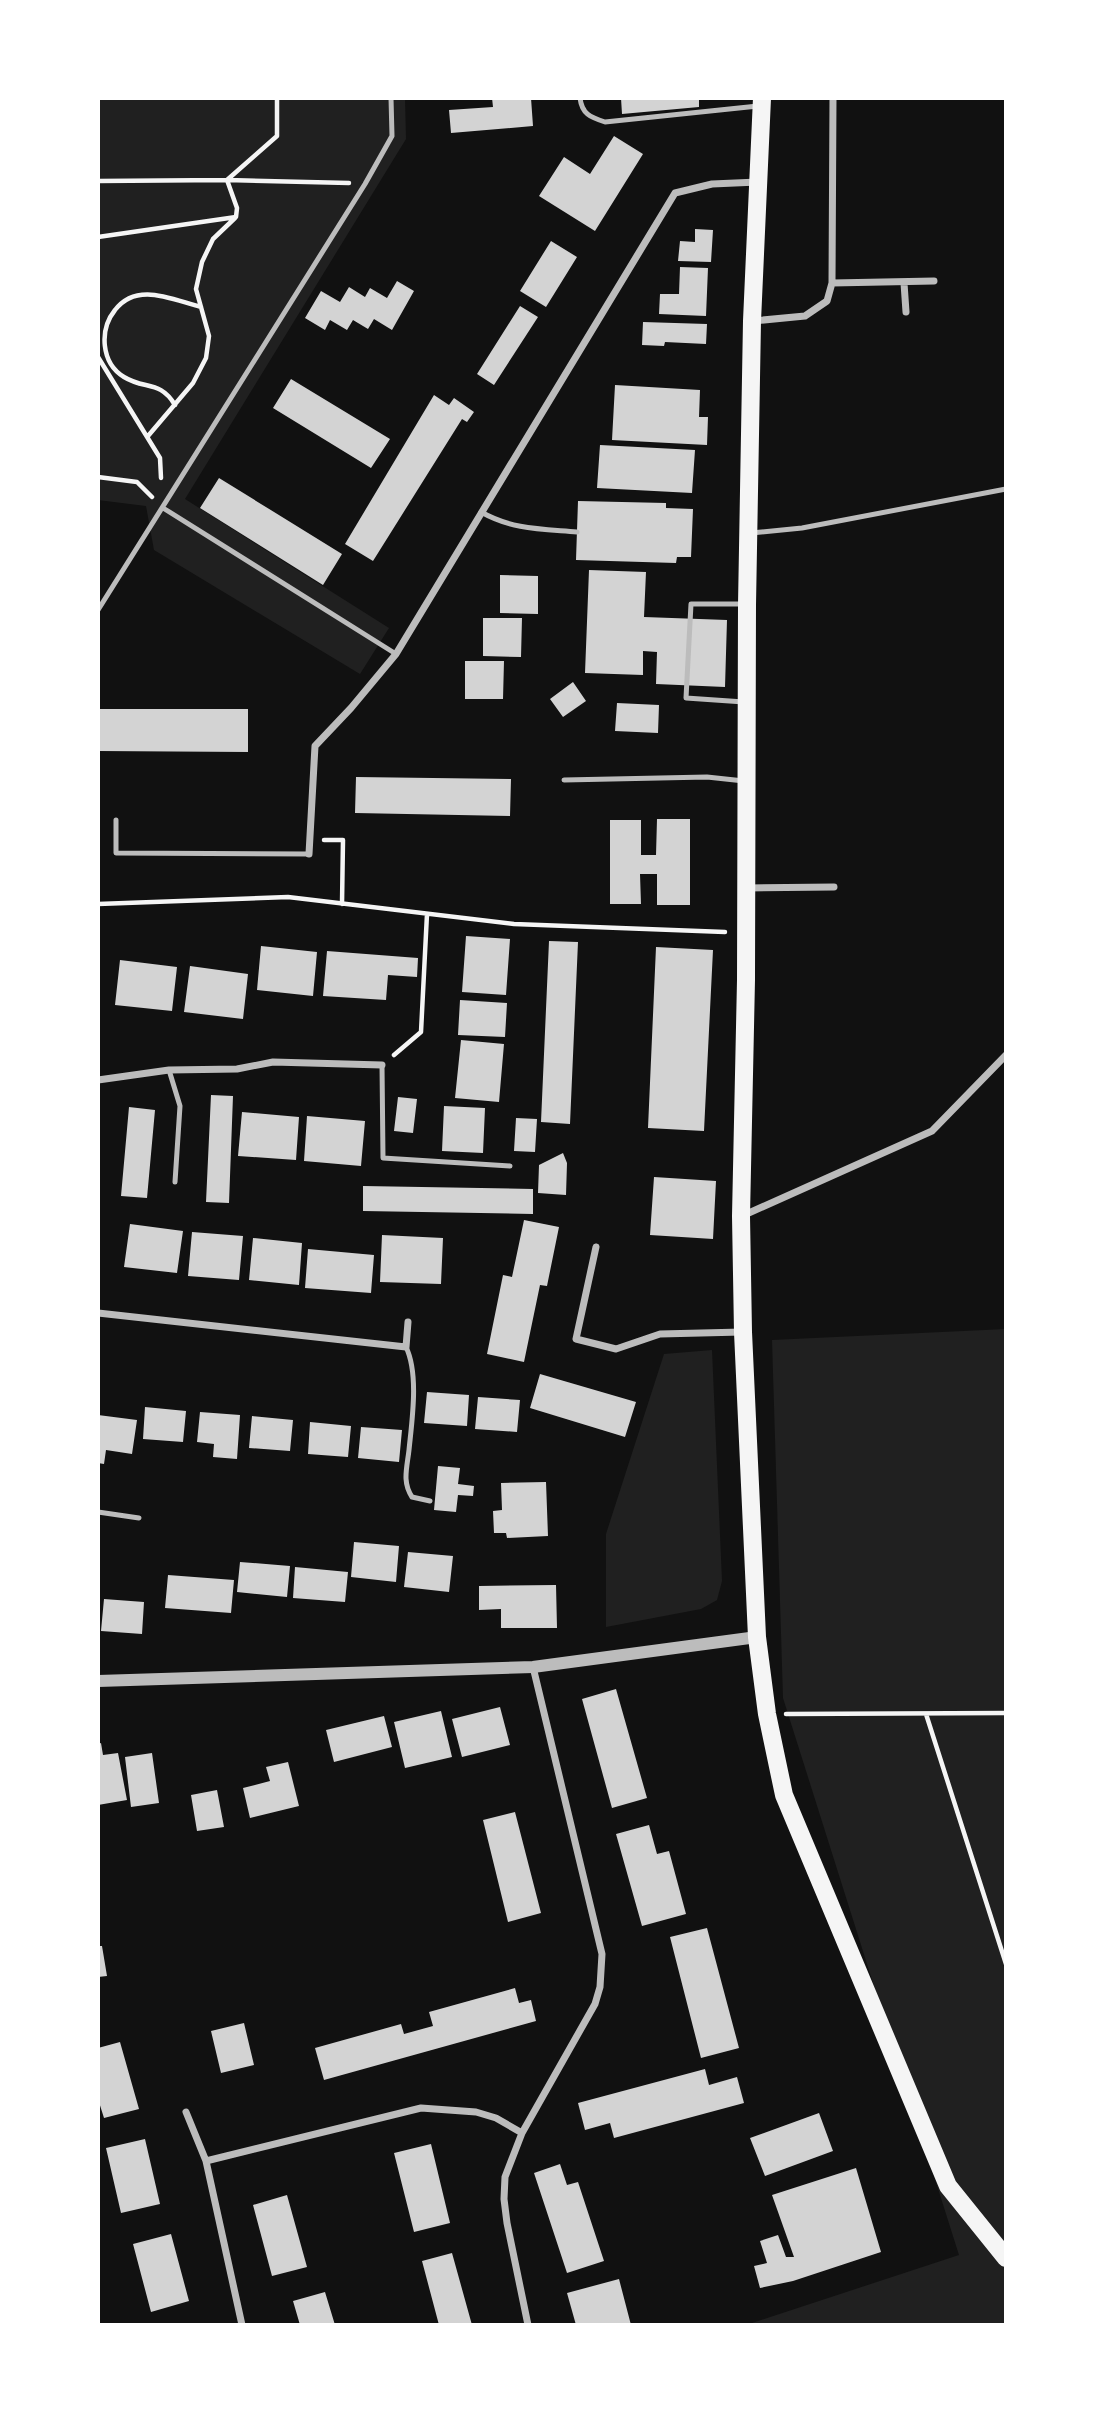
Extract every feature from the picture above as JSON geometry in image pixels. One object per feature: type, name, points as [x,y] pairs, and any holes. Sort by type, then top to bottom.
[{"type":"main road","points":[[762,102],[752,321],[748,533],[741,1216],[743,1332],[757,1637],[767,1714],[784,1795],[948,2186],[1006,2258]]},
{"type":"street","points":[[752,321],[805,316],[827,301],[832,283],[833,98]]},
{"type":"street","points":[[309,854],[315,746],[396,654],[675,193],[712,184],[759,182]]},
{"type":"street","points":[[832,283],[934,281]]},
{"type":"street","points":[[904,282],[906,312]]},
{"type":"street","points":[[746,888],[834,887]]},
{"type":"street","points":[[741,1216],[932,1131],[1006,1055]]},
{"type":"street","points":[[98,1080],[169,1070],[237,1069],[272,1062],[382,1065]]},
{"type":"street","points":[[596,1247],[576,1339],[615,1349],[660,1334],[743,1332]]},
{"type":"street","points":[[98,1313],[405,1347],[408,1322]]},
{"type":"street","points":[[98,1681],[533,1667],[757,1637]]},
{"type":"street","points":[[528,2325],[507,2223],[505,2177],[522,2133],[595,2004],[600,1987],[602,1954],[533,1667]]},
{"type":"street","points":[[206,2161],[421,2108],[476,2112],[496,2118],[522,2133]]},
{"type":"street","points":[[186,2112],[206,2161],[242,2325]]},
{"type":"lane","points":[[98,610],[365,184],[392,136],[391,98]]},
{"type":"lane","points":[[580,98],[581,108],[586,115],[605,122],[762,102]]},
{"type":"lane","points":[[748,533],[802,528],[1006,489]]},
{"type":"lane","points":[[163,508],[396,654]]},
{"type":"lane","points":[[481,512],[514,527],[577,532]]},
{"type":"lane","points":[[747,605],[691,604],[686,698],[747,702]]},
{"type":"lane","points":[[564,780],[707,777],[747,781]]},
{"type":"lane","points":[[116,820],[116,853],[309,854]]},
{"type":"lane","points":[[382,1065],[383,1158],[510,1166]]},
{"type":"lane","points":[[169,1070],[180,1106],[175,1182]]},
{"type":"lane","points":[[405,1347],[411,1357],[414,1374],[406,1488],[412,1497],[430,1501]]},
{"type":"lane","points":[[98,1511],[139,1518]]},
{"type":"path","points":[[227,180],[277,136],[277,98]]},
{"type":"path","points":[[148,436],[193,383],[206,358],[209,335],[196,289],[202,262],[213,239],[236,217],[237,208],[227,180]]},
{"type":"path","points":[[98,181],[227,180],[365,184]]},
{"type":"path","points":[[98,237],[236,217]]},
{"type":"path","points":[[175,405],[167,392],[122,376],[111,364],[105,350],[104,334],[108,319],[117,306],[145,293],[201,307]]},
{"type":"path","points":[[98,357],[160,458],[163,508]]},
{"type":"path","points":[[98,477],[138,482],[163,508]]},
{"type":"path","points":[[310,839],[343,840],[342,904]]},
{"type":"path","points":[[98,904],[288,897],[514,924],[746,932]]},
{"type":"path","points":[[382,1065],[421,1032],[427,914]]},
{"type":"path","points":[[767,1714],[1006,1713]]},
{"type":"path","points":[[926,1714],[1006,1964]]},
{"type":"shaded area","points":[[98,98],[405,98],[406,139],[185,499],[389,628],[360,674],[154,550],[146,506],[98,500]]},
{"type":"shaded area","points":[[1006,1329],[1006,2325],[746,2325],[959,2255],[783,1698],[772,1340]]},
{"type":"shaded area","points":[[712,1350],[722,1581],[717,1600],[701,1609],[606,1627],[606,1534],[664,1354]]},
{"type":"building","points":[[492,98],[531,98],[533,126],[451,133],[449,110],[493,107]]},
{"type":"building","points":[[621,98],[699,98],[699,107],[622,114]]},
{"type":"building","points":[[614,136],[643,154],[595,231],[539,196],[564,157],[590,174]]},
{"type":"building","points":[[695,229],[713,230],[711,262],[678,261],[680,241],[695,242]]},
{"type":"building","points":[[551,241],[577,257],[546,307],[520,291]]},
{"type":"building","points":[[680,267],[708,268],[706,316],[659,314],[660,294],[679,294]]},
{"type":"building","points":[[397,281],[414,291],[392,330],[374,319],[368,329],[353,320],[347,330],[330,320],[325,330],[305,318],[321,291],[340,302],[349,287],[365,297],[370,288],[387,298]]},
{"type":"building","points":[[520,306],[538,317],[494,385],[477,374]]},
{"type":"building","points":[[643,322],[707,324],[706,344],[665,342],[664,346],[642,345]]},
{"type":"building","points":[[291,379],[390,439],[371,468],[273,408]]},
{"type":"building","points":[[615,385],[700,390],[699,417],[708,417],[707,445],[612,440]]},
{"type":"building","points":[[434,395],[449,405],[454,398],[474,412],[467,422],[462,419],[373,561],[345,544]]},
{"type":"building","points":[[600,445],[695,450],[692,493],[597,488]]},
{"type":"building","points":[[219,478],[342,554],[323,585],[200,508]]},
{"type":"building","points":[[578,501],[666,503],[666,508],[693,509],[691,557],[677,557],[676,563],[576,560]]},
{"type":"building","points":[[589,570],[646,572],[644,617],[727,620],[725,687],[656,684],[657,652],[643,651],[643,675],[585,673]]},
{"type":"building","points":[[500,575],[538,576],[538,614],[500,613]]},
{"type":"building","points":[[483,618],[522,618],[521,657],[483,656]]},
{"type":"building","points":[[465,661],[504,661],[503,699],[465,699]]},
{"type":"building","points":[[573,682],[586,701],[563,717],[550,699]]},
{"type":"building","points":[[617,703],[659,705],[658,733],[615,731]]},
{"type":"building","points":[[98,709],[248,709],[248,752],[98,751]]},
{"type":"building","points":[[356,777],[511,779],[510,816],[355,813]]},
{"type":"building","points":[[657,819],[690,819],[690,905],[657,905],[657,874],[640,874],[641,904],[610,904],[610,820],[641,820],[641,855],[656,855]]},
{"type":"building","points":[[466,936],[510,939],[506,995],[462,992]]},
{"type":"building","points":[[549,941],[578,942],[570,1124],[541,1122]]},
{"type":"building","points":[[261,946],[317,952],[313,996],[257,990]]},
{"type":"building","points":[[656,947],[713,950],[704,1131],[648,1128]]},
{"type":"building","points":[[327,951],[418,958],[417,977],[388,975],[386,1000],[323,996]]},
{"type":"building","points":[[120,960],[177,967],[172,1011],[115,1005]]},
{"type":"building","points":[[190,966],[248,974],[243,1019],[184,1012]]},
{"type":"building","points":[[460,1000],[507,1003],[505,1037],[458,1035]]},
{"type":"building","points":[[461,1040],[504,1044],[499,1102],[455,1098]]},
{"type":"building","points":[[211,1095],[233,1096],[229,1203],[206,1202]]},
{"type":"building","points":[[398,1097],[417,1099],[413,1133],[394,1131]]},
{"type":"building","points":[[444,1106],[485,1108],[483,1153],[442,1151]]},
{"type":"building","points":[[129,1107],[155,1110],[147,1198],[121,1196]]},
{"type":"building","points":[[242,1112],[299,1117],[296,1160],[238,1156]]},
{"type":"building","points":[[307,1116],[365,1121],[361,1166],[304,1161]]},
{"type":"building","points":[[516,1118],[537,1119],[535,1152],[514,1151]]},
{"type":"building","points":[[563,1153],[567,1163],[566,1195],[538,1193],[539,1165]]},
{"type":"building","points":[[654,1177],[716,1181],[713,1239],[650,1235]]},
{"type":"building","points":[[363,1186],[533,1189],[533,1214],[363,1211]]},
{"type":"building","points":[[524,1220],[559,1227],[547,1286],[540,1285],[524,1362],[487,1354],[503,1275],[512,1277]]},
{"type":"building","points":[[130,1224],[183,1231],[177,1273],[124,1267]]},
{"type":"building","points":[[192,1232],[243,1236],[239,1280],[188,1276]]},
{"type":"building","points":[[382,1235],[443,1238],[441,1284],[380,1282]]},
{"type":"building","points":[[253,1238],[302,1243],[299,1285],[249,1280]]},
{"type":"building","points":[[308,1249],[374,1255],[371,1293],[305,1288]]},
{"type":"building","points":[[540,1374],[636,1402],[625,1437],[530,1408]]},
{"type":"building","points":[[427,1392],[469,1395],[467,1426],[424,1423]]},
{"type":"building","points":[[478,1397],[520,1400],[517,1432],[475,1429]]},
{"type":"building","points":[[145,1407],[186,1411],[183,1442],[143,1439]]},
{"type":"building","points":[[200,1412],[240,1415],[237,1459],[213,1457],[214,1444],[197,1442]]},
{"type":"building","points":[[98,1415],[137,1420],[132,1454],[106,1450],[104,1464],[98,1463]]},
{"type":"building","points":[[252,1416],[293,1420],[290,1451],[249,1448]]},
{"type":"building","points":[[310,1422],[351,1426],[348,1457],[308,1454]]},
{"type":"building","points":[[361,1427],[402,1430],[399,1462],[358,1458]]},
{"type":"building","points":[[438,1466],[460,1468],[458,1484],[474,1486],[473,1496],[458,1495],[456,1512],[434,1510]]},
{"type":"building","points":[[546,1482],[548,1536],[507,1538],[506,1533],[494,1533],[493,1511],[502,1510],[501,1483]]},
{"type":"building","points":[[354,1542],[399,1546],[396,1582],[351,1577]]},
{"type":"building","points":[[408,1552],[453,1556],[449,1592],[404,1587]]},
{"type":"building","points":[[240,1562],[290,1566],[287,1597],[237,1592]]},
{"type":"building","points":[[295,1567],[348,1572],[345,1602],[293,1598]]},
{"type":"building","points":[[168,1575],[234,1580],[231,1613],[165,1608]]},
{"type":"building","points":[[556,1585],[557,1628],[501,1628],[501,1609],[479,1610],[479,1586]]},
{"type":"building","points":[[104,1599],[144,1602],[142,1634],[101,1631]]},
{"type":"building","points":[[616,1689],[647,1798],[612,1808],[582,1699]]},
{"type":"building","points":[[500,1707],[510,1745],[462,1757],[452,1719]]},
{"type":"building","points":[[441,1711],[452,1757],[405,1768],[394,1722]]},
{"type":"building","points":[[384,1716],[392,1747],[334,1762],[326,1730]]},
{"type":"building","points":[[101,1743],[103,1755],[118,1753],[127,1800],[98,1805],[98,1744]]},
{"type":"building","points":[[152,1753],[159,1803],[131,1807],[125,1757]]},
{"type":"building","points":[[288,1762],[299,1806],[250,1818],[243,1788],[270,1781],[266,1767]]},
{"type":"building","points":[[217,1790],[224,1827],[197,1831],[191,1795]]},
{"type":"building","points":[[515,1812],[541,1913],[508,1922],[483,1820]]},
{"type":"building","points":[[649,1825],[657,1854],[669,1851],[686,1914],[642,1926],[616,1834]]},
{"type":"building","points":[[707,1928],[739,2048],[701,2058],[670,1937]]},
{"type":"building","points":[[98,1946],[102,1946],[107,1976],[98,1977]]},
{"type":"building","points":[[515,1988],[519,2003],[531,2000],[536,2021],[324,2080],[315,2048],[401,2024],[404,2034],[433,2026],[429,2012]]},
{"type":"building","points":[[244,2023],[254,2065],[221,2073],[211,2031]]},
{"type":"building","points":[[120,2042],[139,2109],[104,2118],[98,2099],[98,2048]]},
{"type":"building","points":[[705,2069],[709,2085],[737,2077],[744,2103],[614,2138],[610,2123],[585,2130],[578,2103]]},
{"type":"building","points":[[819,2113],[833,2151],[765,2176],[750,2138]]},
{"type":"building","points":[[145,2139],[160,2204],[121,2213],[106,2148]]},
{"type":"building","points":[[431,2144],[450,2223],[414,2232],[394,2153]]},
{"type":"building","points":[[560,2164],[567,2185],[578,2182],[604,2261],[567,2273],[534,2173]]},
{"type":"building","points":[[856,2168],[881,2252],[793,2281],[760,2288],[754,2266],[767,2263],[760,2241],[778,2235],[786,2257],[794,2257],[772,2195]]},
{"type":"building","points":[[287,2195],[307,2267],[272,2276],[253,2205]]},
{"type":"building","points":[[171,2234],[189,2301],[151,2312],[133,2244]]},
{"type":"building","points":[[452,2253],[472,2325],[439,2325],[422,2261]]},
{"type":"building","points":[[619,2279],[631,2325],[576,2325],[567,2293]]},
{"type":"building","points":[[325,2292],[335,2325],[300,2325],[293,2301]]}]
